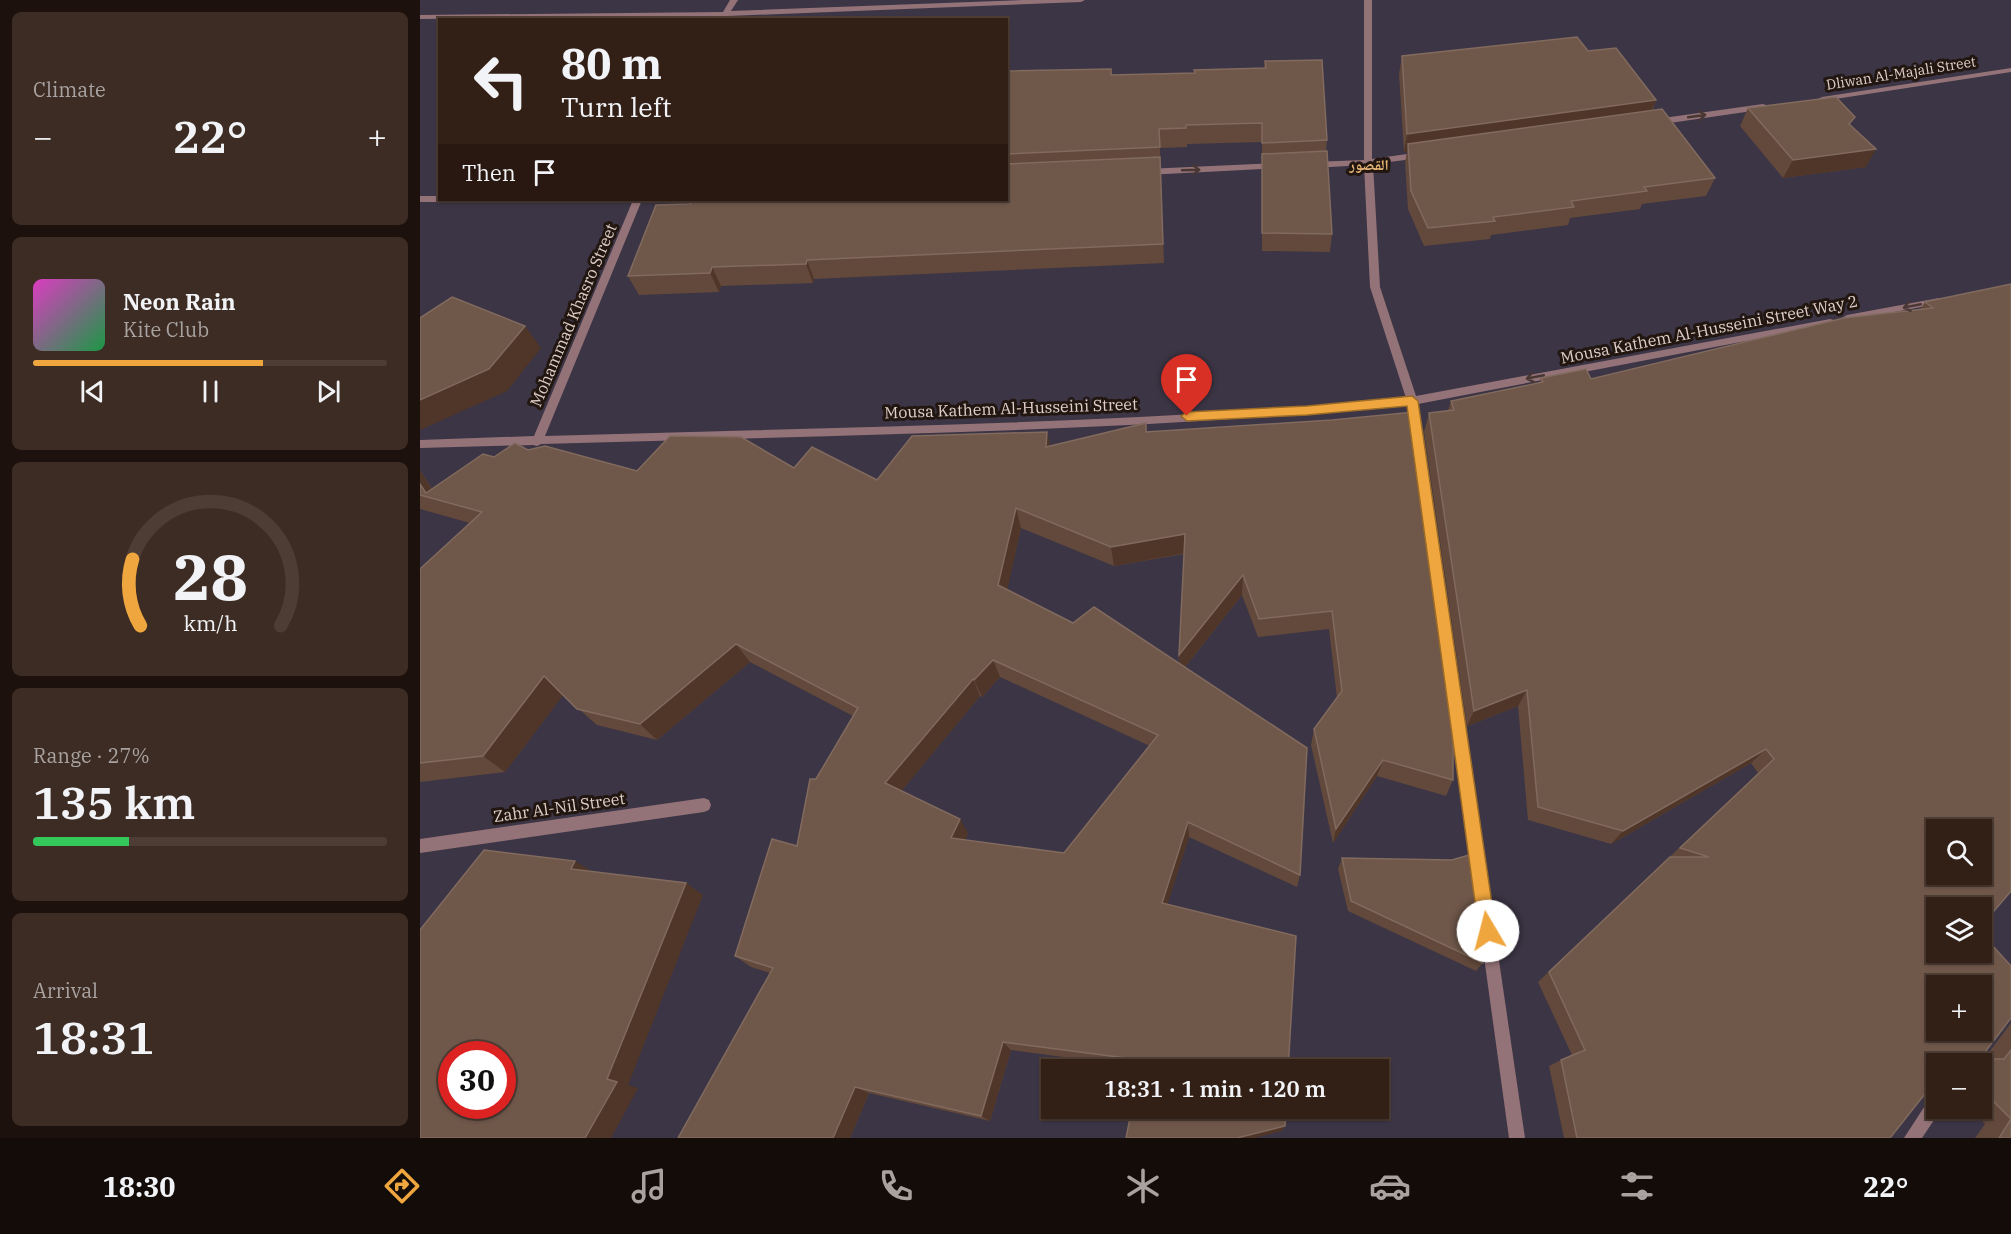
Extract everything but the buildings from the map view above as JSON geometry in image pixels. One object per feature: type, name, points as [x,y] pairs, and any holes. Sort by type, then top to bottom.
[{"type":"street","points":[[724,17],[734,0]]},
{"type":"street","points":[[420,17],[724,17],[1015,1],[1081,0]]},
{"type":"street","points":[[1368,0],[1368,162],[1375,287],[1412,401],[1419,448]]},
{"type":"street","name":"Dliwan Al-Majali Street","points":[[1812,100],[2011,70]]},
{"type":"street","points":[[1649,123],[1777,105]]},
{"type":"street","points":[[1298,165],[1368,162],[1426,154]]},
{"type":"street","points":[[1135,172],[1286,166]]},
{"type":"street","points":[[420,199],[438,199]]},
{"type":"street","name":"Mohammad Khasro Street","points":[[537,442],[637,201]]},
{"type":"street","name":"Mousa Kathem Al-Husseini Street Way 2","points":[[1412,401],[1953,298]]},
{"type":"street","name":"Mousa Kathem Al-Husseini Street","points":[[420,444],[1044,424],[1307,411],[1412,401]]},
{"type":"street","points":[[1449,658],[1517,1138]]},
{"type":"street","name":"Zahr Al-Nil Street","points":[[420,846],[704,805]]},
{"type":"street","points":[[1912,1138],[1926,1118]]},
{"type":"shaded area","points":[[420,0],[2011,0],[2011,1138],[420,1138]]},
{"type":"district","name":"القصور","points":[[1369,164]]},
{"type":"route","points":[[1187,416],[1307,411],[1412,401],[1488,931]]}]
